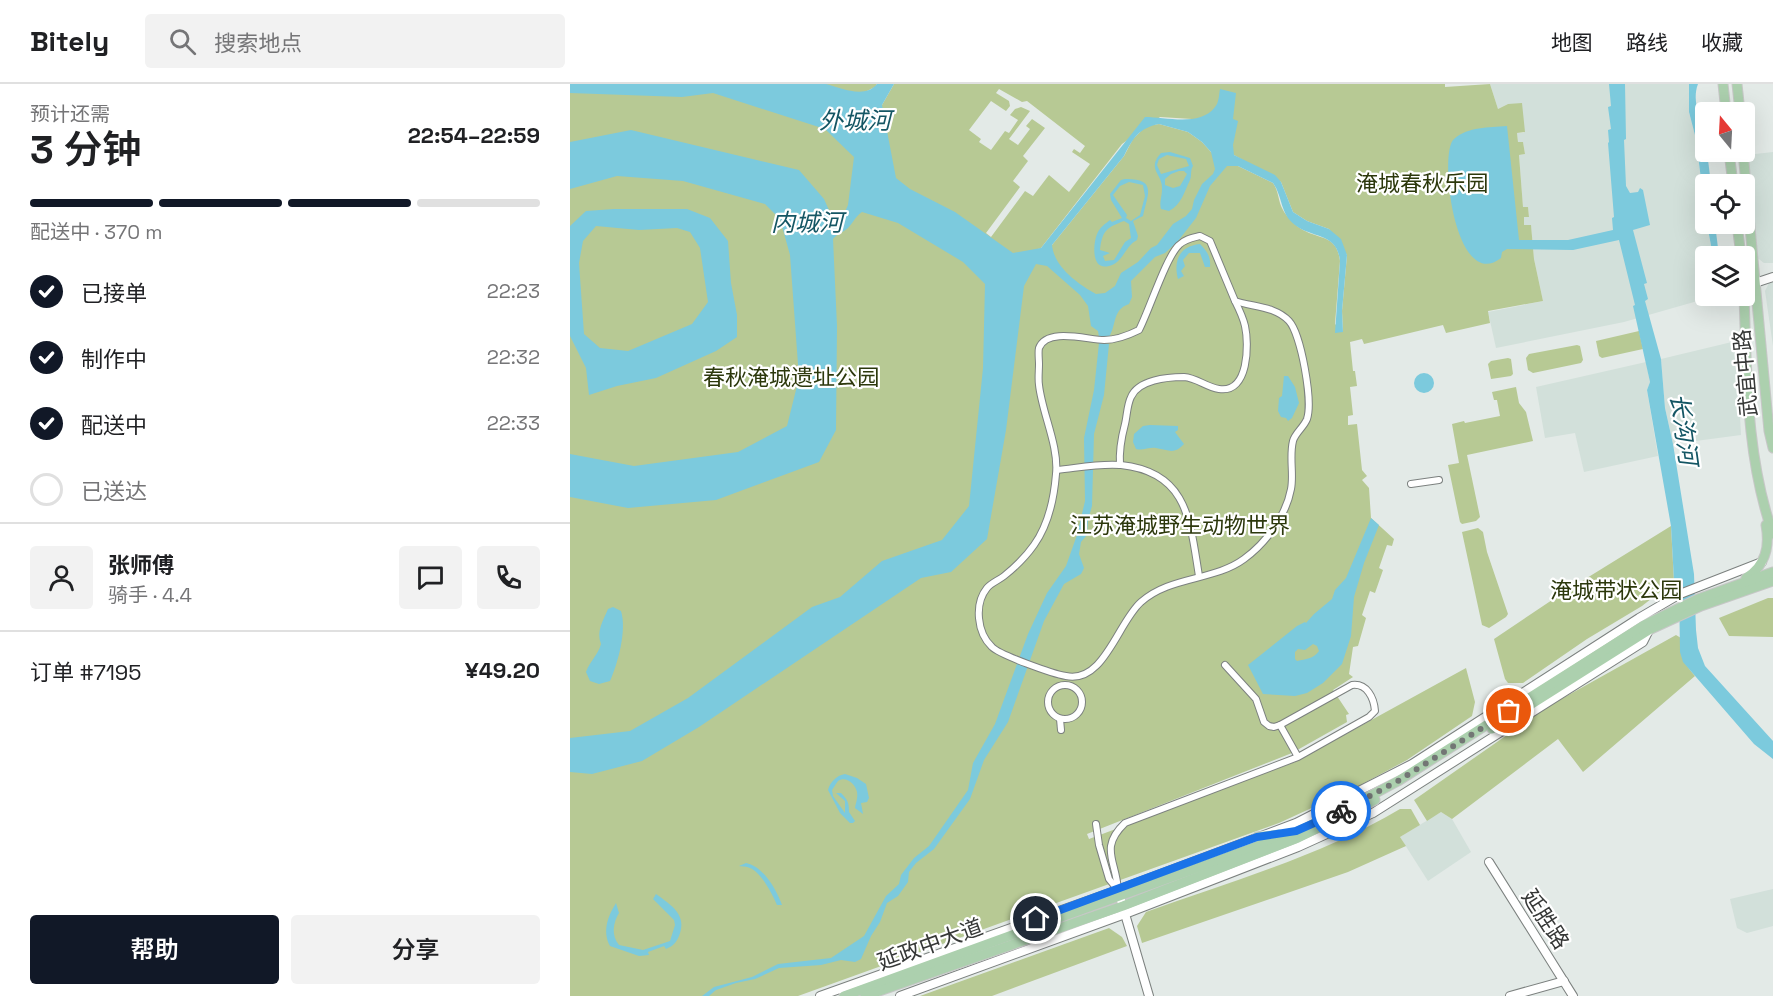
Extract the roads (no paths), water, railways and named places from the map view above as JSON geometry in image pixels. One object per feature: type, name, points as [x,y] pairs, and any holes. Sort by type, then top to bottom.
[{"type":"main road","points":[[1723,84],[1725,102]]},
{"type":"main road","points":[[1737,84],[1739,102]]},
{"type":"main road","name":"武宜中路","points":[[1744,162],[1752,246]]},
{"type":"main road","name":"武宜中路","points":[[1755,283],[1769,431],[1773,448]]},
{"type":"main road","name":"武宜中路","points":[[1745,306],[1755,470],[1773,534]]},
{"type":"main road","points":[[1736,585],[1754,573],[1768,549],[1763,505]]},
{"type":"main road","name":"延政中大道","points":[[844,996],[1121,902],[1346,809],[1398,781],[1647,627],[1736,585],[1773,572]]},
{"type":"main road","name":"延政中大道","points":[[1700,603],[1773,581]]},
{"type":"main road","name":"延政中大道","points":[[865,996],[1298,838],[1351,814],[1402,785],[1647,627]]},
{"type":"main road","points":[[1257,837],[1296,831]]},
{"type":"street","points":[[1120,465],[1119,450],[1131,397],[1137,388],[1146,383],[1183,377],[1197,379],[1219,389],[1228,388],[1242,376],[1247,354],[1241,311],[1235,301],[1210,241],[1200,236],[1188,239],[1177,246],[1139,330],[1124,338],[1103,340],[1058,336],[1046,339],[1039,348],[1038,384],[1057,470],[1052,510],[1034,545],[1006,574],[987,588],[978,607],[980,628],[992,647],[1013,658],[1067,677],[1090,672],[1100,663],[1133,609],[1143,599],[1158,590],[1242,560],[1264,541],[1280,519],[1291,490],[1293,440],[1306,420],[1310,403],[1306,376],[1292,324],[1279,312],[1235,301]]},
{"type":"street","points":[[1755,283],[1773,277]]},
{"type":"street","points":[[1057,470],[1120,465],[1148,470],[1173,487],[1185,509],[1199,576]]},
{"type":"street","points":[[1411,484],[1439,480]]},
{"type":"street","points":[[900,996],[1121,902],[1257,837],[1307,818],[1412,764],[1680,594],[1762,562]]},
{"type":"street","points":[[1149,996],[1121,902],[1110,848],[1114,833],[1125,823],[1298,757],[1369,717],[1374,711],[1374,702],[1366,688],[1360,684],[1352,685],[1274,727],[1264,722],[1256,699],[1225,665]]},
{"type":"street","points":[[1066,686],[1067,677]]},
{"type":"street","points":[[1066,686],[1079,692],[1082,702],[1081,708],[1069,719],[1060,718],[1050,711],[1048,700],[1053,690],[1066,686]]},
{"type":"street","points":[[1060,718],[1061,730]]},
{"type":"street","points":[[1280,725],[1298,757]]},
{"type":"street","points":[[1096,824],[1099,845],[1109,879],[1121,902]]},
{"type":"street","name":"延胜路","points":[[1489,862],[1573,996]]},
{"type":"street","points":[[823,996],[1121,902]]},
{"type":"street","points":[[1510,996],[1564,981]]},
{"type":"water","points":[[570,84],[826,84],[860,92],[877,84],[894,84],[882,105],[896,178],[910,189],[955,212],[1013,253],[1041,248],[1145,117],[1182,120],[1201,117],[1209,113],[1216,105],[1220,89],[1236,93],[1233,119],[1238,121],[1233,145],[1234,155],[1275,175],[1281,182],[1293,212],[1307,221],[1329,229],[1341,239],[1347,255],[1342,311],[1343,332],[1335,333],[1340,261],[1334,245],[1290,221],[1273,183],[1238,166],[1227,166],[1210,186],[1196,218],[1178,241],[1165,253],[1155,257],[1131,281],[1132,297],[1129,304],[1117,314],[1109,337],[1099,337],[1098,331],[1091,326],[1088,306],[1080,295],[1047,266],[1036,264],[1024,286],[1006,430],[987,539],[951,572],[921,578],[699,727],[642,761],[592,774],[570,772],[570,738],[630,731],[688,698],[812,607],[840,597],[882,561],[942,540],[969,506],[983,368],[985,284],[963,262],[898,223],[862,212],[849,227],[833,239],[837,326],[836,430],[819,462],[716,500],[628,508],[570,497],[570,454],[634,466],[738,452],[787,426],[799,378],[790,255],[780,219],[765,204],[683,181],[617,176],[570,189],[570,142],[631,130],[799,170],[824,199],[832,217],[844,214],[848,205],[854,157],[825,129],[713,93],[682,97],[570,93]],"holes":[[[1159,124],[1188,132],[1211,152],[1215,169],[1213,174],[1202,184],[1192,209],[1186,216],[1173,224],[1157,245],[1138,262],[1121,273],[1115,286],[1105,293],[1096,294],[1062,268],[1052,245],[1142,131]]]},
{"type":"water","points":[[1609,84],[1625,84],[1626,186],[1630,193],[1638,192],[1640,188],[1643,190],[1650,225],[1633,230],[1647,283],[1644,284],[1648,299],[1645,301],[1661,359],[1665,408],[1694,574],[1698,648],[1705,666],[1773,741],[1773,759],[1754,744],[1683,662],[1680,652],[1679,585],[1674,581],[1671,526],[1647,390],[1650,382],[1619,240],[1573,250],[1507,249],[1502,252],[1501,258],[1485,264],[1472,256],[1462,240],[1454,217],[1448,168],[1450,149],[1454,139],[1472,130],[1507,126],[1519,240],[1568,240],[1613,230],[1608,143],[1608,130],[1611,129],[1608,107],[1611,106]]},
{"type":"water","points":[[1689,84],[1698,84],[1695,102],[1695,135],[1689,112]]},
{"type":"water","points":[[1170,152],[1190,158],[1193,166],[1190,180],[1182,197],[1169,211],[1161,209],[1160,204],[1162,184],[1155,163],[1161,153]],"holes":[[[1167,155],[1186,159],[1189,166],[1161,174],[1157,165],[1159,159]],[[1179,171],[1187,174],[1180,186],[1173,188],[1165,185],[1165,179]]]},
{"type":"water","points":[[1699,162],[1708,162],[1710,174],[1700,174]]},
{"type":"water","points":[[1121,180],[1135,180],[1146,185],[1147,201],[1143,216],[1133,221],[1138,236],[1137,240],[1118,262],[1103,266],[1096,261],[1094,250],[1096,238],[1100,229],[1110,220],[1112,222],[1122,218],[1110,194]],"holes":[[[1129,182],[1143,185],[1145,196],[1140,215],[1131,221],[1126,218],[1127,215],[1113,195],[1120,186]],[[1124,221],[1129,224],[1131,238],[1125,242],[1114,260],[1105,261],[1103,256],[1110,253],[1100,250],[1102,238],[1107,230]]]},
{"type":"water","points":[[687,209],[710,218],[728,241],[731,283],[737,315],[737,337],[716,351],[656,378],[617,386],[589,395],[586,368],[570,336],[570,226],[586,211]],"holes":[[[596,226],[639,230],[677,228],[690,232],[700,248],[708,302],[692,324],[628,351],[600,348],[584,334],[579,263],[583,241]]]},
{"type":"water","points":[[1709,234],[1716,234],[1718,246],[1711,246]]},
{"type":"water","points":[[1200,244],[1208,254],[1210,267],[1205,267],[1200,253],[1189,253],[1183,260],[1185,266],[1181,271],[1184,276],[1178,279],[1177,260],[1180,255],[1187,248]]},
{"type":"water","points":[[1099,343],[1109,344],[1104,395],[1094,434],[1092,506],[1087,535],[1081,542],[1079,554],[1084,568],[1081,574],[1064,584],[1044,621],[1008,722],[984,760],[970,799],[934,849],[916,863],[909,872],[908,882],[898,896],[887,903],[861,959],[855,962],[841,960],[821,965],[779,968],[755,979],[716,990],[709,996],[702,996],[714,987],[752,977],[778,964],[831,958],[864,936],[886,896],[899,884],[901,875],[914,858],[929,846],[968,790],[973,763],[995,724],[1028,634],[1047,593],[1066,566],[1077,535],[1085,501],[1084,438],[1094,390]]},
{"type":"water","points":[[1420,373],[1428,373],[1434,379],[1434,387],[1428,393],[1420,393],[1414,387],[1414,379]]},
{"type":"water","points":[[1284,376],[1288,376],[1295,387],[1299,403],[1292,418],[1288,421],[1281,417],[1278,411]]},
{"type":"water","points":[[1143,426],[1178,426],[1175,432],[1184,444],[1174,451],[1153,448],[1136,449],[1133,442],[1134,434]]},
{"type":"water","points":[[1371,518],[1379,525],[1354,597],[1351,636],[1342,664],[1323,683],[1307,693],[1295,696],[1263,694],[1248,665],[1297,626],[1306,623],[1332,599],[1335,590],[1346,578]],"holes":[[[1313,644],[1319,651],[1312,657],[1297,661],[1295,659],[1295,652],[1298,649],[1305,650]]]},
{"type":"water","points":[[613,607],[621,611],[623,619],[621,646],[610,681],[599,684],[590,681],[586,672],[601,644],[599,635],[602,622],[608,609]]},
{"type":"water","points":[[845,774],[866,784],[869,798],[867,802],[861,803],[863,814],[855,808],[857,792],[855,786],[850,782],[841,779],[832,790],[833,796],[845,813],[845,801],[836,793],[841,793],[847,800],[849,812],[855,821],[853,823],[850,823],[840,813],[828,790],[834,779]]},
{"type":"water","points":[[746,863],[764,874],[782,905],[777,905],[770,890],[754,870],[739,866]]},
{"type":"water","points":[[656,894],[680,916],[681,929],[674,944],[666,949],[664,946],[648,952],[649,955],[639,956],[610,946],[606,935],[607,924],[616,903],[619,913],[614,925],[614,933],[619,945],[643,950],[670,941],[675,925],[674,920],[653,899]]},
{"type":"water label","name":"外城河","points":[[855,120]]},
{"type":"water label","name":"内城河","points":[[807,222]]},
{"type":"water label","name":"长沟河","points":[[1684,429]]},
{"type":"park label","name":"淹城春秋乐园","points":[[1422,183]]},
{"type":"park label","name":"春秋淹城遗址公园","points":[[791,377]]},
{"type":"park label","name":"江苏淹城野生动物世界","points":[[1180,525]]},
{"type":"park label","name":"淹城带状公园","points":[[1616,590]]}]
